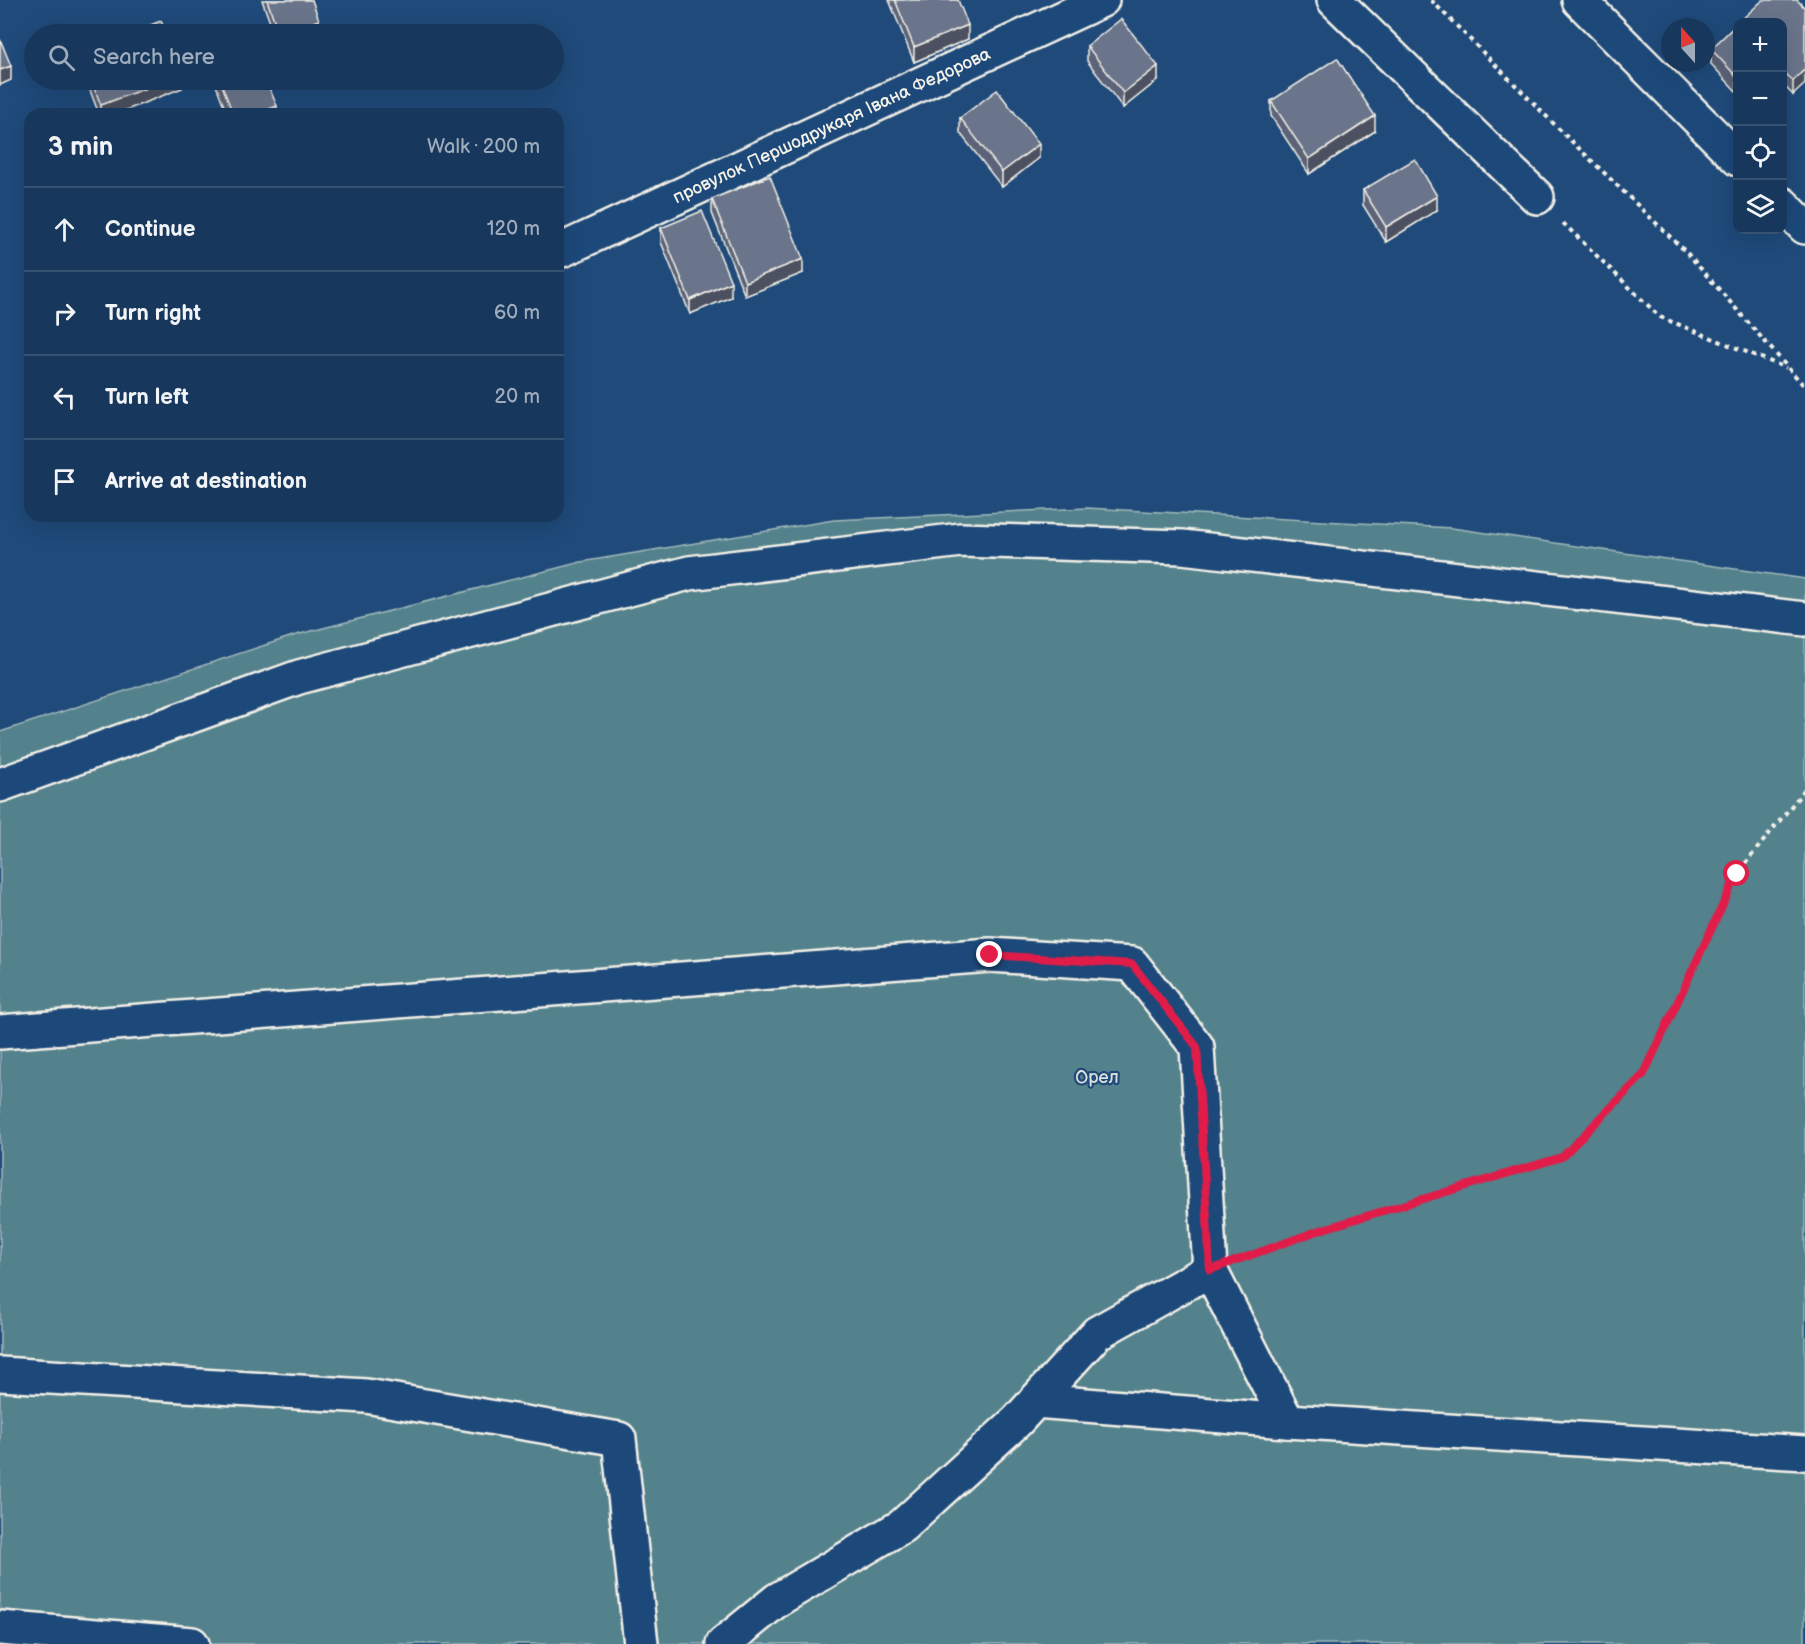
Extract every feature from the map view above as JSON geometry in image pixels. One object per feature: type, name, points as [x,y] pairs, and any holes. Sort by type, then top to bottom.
[{"type":"street","name":"провулок Першодрукаря Івана Федорова","points":[[564,248],[1102,0]]},
{"type":"street","points":[[1334,0],[1537,197]]},
{"type":"street","points":[[1579,0],[1733,155]]},
{"type":"street","points":[[1787,209],[1805,227]]},
{"type":"street","points":[[0,785],[299,677],[689,573],[961,540],[1182,547],[1805,619]]},
{"type":"street","points":[[0,1032],[990,955],[1132,964],[1197,1047],[1210,1270],[1287,1421]]},
{"type":"street","points":[[723,1644],[777,1600],[902,1526],[1017,1421],[1097,1333],[1210,1270]]},
{"type":"street","points":[[0,1374],[366,1396],[619,1439],[641,1644]]},
{"type":"street","points":[[1035,1401],[1287,1421],[1805,1453]]},
{"type":"street","points":[[0,1628],[192,1644]]},
{"type":"path","points":[[1431,0],[1563,133],[1687,253],[1805,387]]},
{"type":"path","points":[[1537,197],[1660,317],[1789,369]]},
{"type":"path","points":[[1210,1270],[1320,1230],[1562,1157],[1644,1074],[1737,874],[1805,789]]},
{"type":"green space","name":"Орел","points":[[1087,508],[1452,528],[1805,579],[1805,1644],[126,1644],[0,1632],[0,732],[296,635],[581,562],[834,520]]},
{"type":"building","points":[[267,0],[312,0],[319,20],[308,24],[275,24]]},
{"type":"building","points":[[895,0],[958,0],[968,25],[914,47]]},
{"type":"building","points":[[1763,0],[1797,0],[1805,8],[1805,69],[1793,81],[1787,75],[1787,18],[1743,18]]},
{"type":"building","points":[[1121,19],[1158,66],[1123,93],[1087,46]]},
{"type":"building","points":[[1733,28],[1733,73],[1715,53],[1715,45]]},
{"type":"building","points":[[0,39],[11,66],[0,70]]},
{"type":"building","points":[[1337,58],[1375,116],[1309,159],[1271,101]]},
{"type":"building","points":[[95,90],[141,90],[101,105]]},
{"type":"building","points":[[224,90],[270,90],[277,106],[272,108],[231,108]]},
{"type":"building","points":[[997,90],[1039,144],[1002,172],[960,118]]},
{"type":"building","points":[[1415,159],[1437,196],[1386,227],[1363,190]]},
{"type":"building","points":[[770,176],[803,259],[745,282],[712,199]]},
{"type":"building","points":[[702,211],[731,282],[690,300],[661,228]]},
{"type":"route","points":[[990,955],[1132,964],[1197,1047],[1210,1270],[1320,1230],[1562,1157],[1644,1074],[1737,874]]}]
